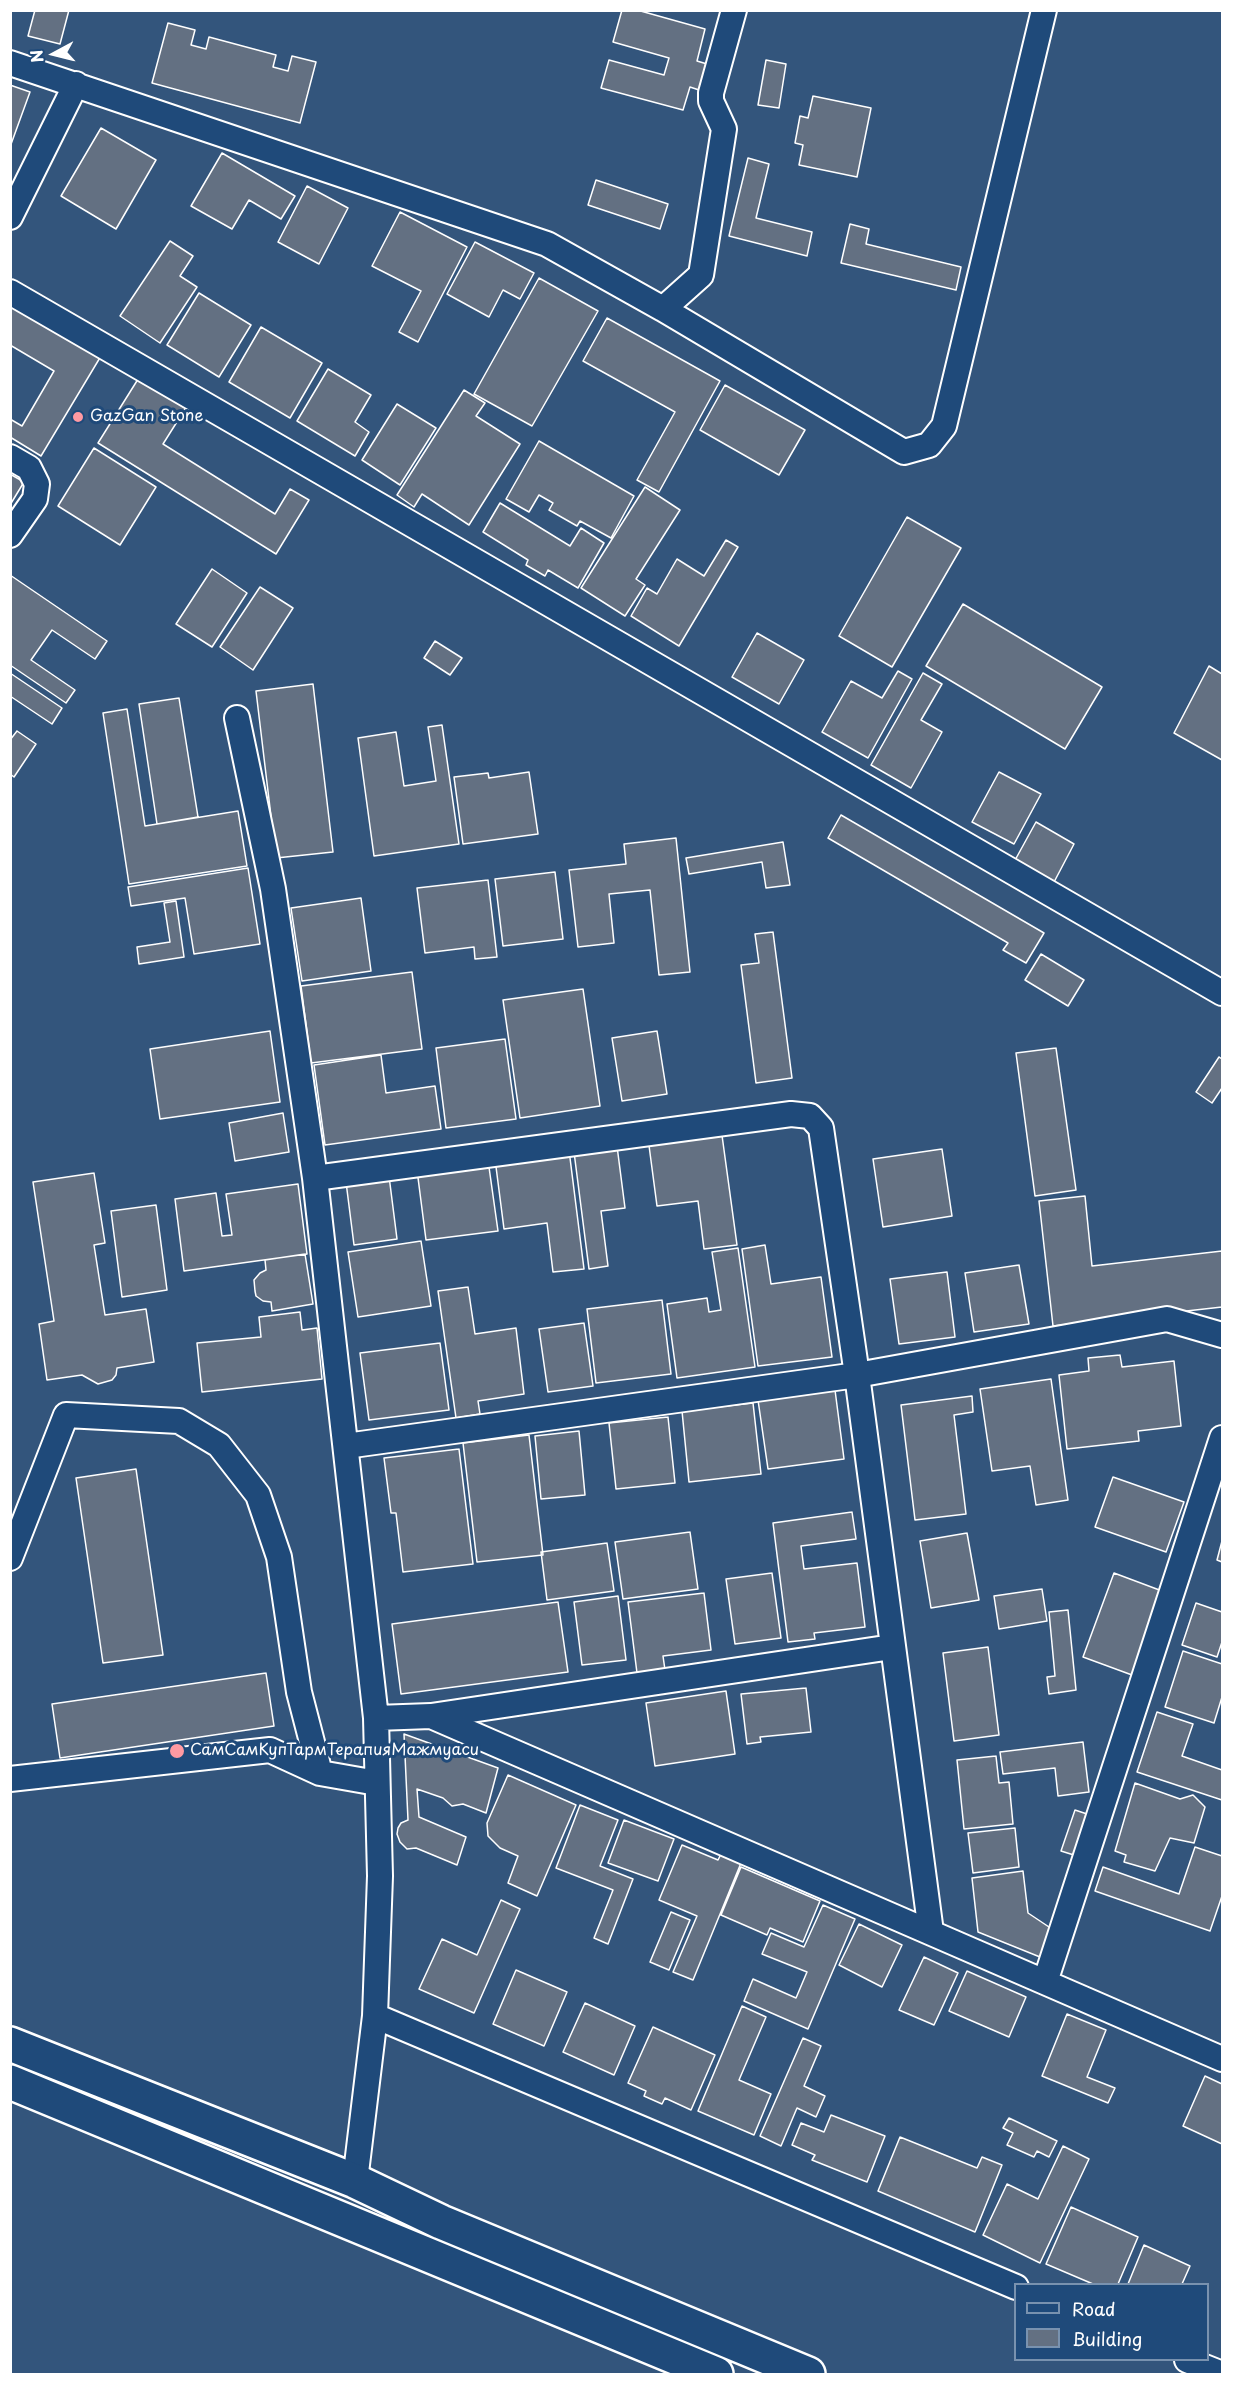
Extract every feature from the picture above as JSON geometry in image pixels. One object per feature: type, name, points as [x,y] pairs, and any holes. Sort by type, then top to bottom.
[{"type":"main road","points":[[10,2044],[356,2181],[441,2222],[808,2374]]},
{"type":"main road","points":[[10,2082],[716,2374]]},
{"type":"street","points":[[663,309],[701,275],[724,129],[711,101],[711,93],[734,10]]},
{"type":"street","points":[[10,63],[547,244],[663,309],[904,452],[929,445],[944,426],[1044,10]]},
{"type":"street","points":[[10,217],[76,84]]},
{"type":"street","points":[[10,292],[1222,993]]},
{"type":"street","points":[[10,457],[29,468],[37,484],[35,499],[10,535]]},
{"type":"street","points":[[237,718],[273,889],[315,1178],[376,1718],[380,1876],[375,2016],[356,2181]]},
{"type":"street","points":[[315,1178],[792,1114],[810,1116],[821,1128],[857,1375],[931,1932]]},
{"type":"street","points":[[346,1446],[857,1375],[1167,1319],[1222,1335]]},
{"type":"street","points":[[10,1558],[66,1415],[180,1421],[219,1445],[258,1495],[279,1557],[298,1692],[320,1773]]},
{"type":"street","points":[[1045,1982],[1222,1438]]},
{"type":"street","points":[[376,1718],[431,1716],[892,1647]]},
{"type":"street","points":[[431,1716],[1222,2059]]},
{"type":"street","points":[[10,1779],[270,1750],[320,1773],[377,1783]]},
{"type":"street","points":[[375,2016],[1014,2286]]},
{"type":"street","points":[[1190,2361],[1222,2374]]},
{"type":"building","points":[[35,10],[69,10],[60,44],[28,36]]},
{"type":"building","points":[[622,10],[637,10],[705,29],[697,61],[707,64],[699,90],[690,87],[683,110],[601,88],[609,60],[664,75],[669,58],[613,42]]},
{"type":"building","points":[[168,23],[195,30],[191,45],[206,49],[209,37],[276,55],[273,67],[288,71],[292,56],[316,62],[300,123],[152,83]]},
{"type":"building","points":[[766,60],[786,64],[779,108],[758,105]]},
{"type":"building","points":[[10,85],[30,92],[10,147]]},
{"type":"building","points":[[813,96],[871,108],[857,177],[799,165],[803,145],[795,143],[800,116],[808,118]]},
{"type":"building","points":[[101,128],[156,160],[116,229],[61,196]]},
{"type":"building","points":[[222,153],[295,196],[281,219],[249,200],[232,229],[191,206]]},
{"type":"building","points":[[748,158],[769,164],[756,218],[812,232],[807,256],[729,236]]},
{"type":"building","points":[[596,180],[668,204],[660,229],[588,205]]},
{"type":"building","points":[[307,186],[348,208],[319,264],[278,242]]},
{"type":"building","points":[[400,212],[467,247],[418,342],[399,332],[421,291],[372,266]]},
{"type":"building","points":[[850,224],[869,229],[866,244],[961,267],[956,290],[841,263]]},
{"type":"building","points":[[170,241],[193,256],[180,276],[197,287],[160,343],[120,316]]},
{"type":"building","points":[[475,242],[534,273],[520,299],[503,290],[489,317],[447,294]]},
{"type":"building","points":[[539,278],[598,311],[532,426],[474,394]]},
{"type":"building","points":[[199,293],[251,325],[219,377],[167,345]]},
{"type":"building","points":[[10,301],[101,356],[41,456],[10,437],[10,419],[22,426],[54,371],[10,345]]},
{"type":"building","points":[[607,318],[720,381],[659,492],[637,480],[675,412],[583,361]]},
{"type":"building","points":[[261,327],[322,363],[290,418],[229,382]]},
{"type":"building","points":[[328,369],[371,395],[355,422],[369,432],[355,456],[297,421]]},
{"type":"building","points":[[140,376],[187,406],[163,444],[275,514],[290,489],[309,500],[276,554],[98,443]]},
{"type":"building","points":[[725,385],[805,430],[779,475],[700,430]]},
{"type":"building","points":[[464,390],[485,403],[476,416],[520,444],[469,525],[422,494],[414,507],[397,495]]},
{"type":"building","points":[[397,404],[436,428],[400,485],[362,460]]},
{"type":"building","points":[[539,441],[634,496],[611,538],[580,521],[577,526],[549,510],[553,503],[539,495],[529,512],[506,499]]},
{"type":"building","points":[[94,448],[156,487],[120,545],[58,506]]},
{"type":"building","points":[[10,474],[24,482],[10,505]]},
{"type":"building","points":[[645,487],[680,510],[636,579],[645,585],[625,616],[581,588]]},
{"type":"building","points":[[500,503],[570,546],[581,528],[604,543],[578,588],[548,570],[545,576],[526,565],[528,560],[483,532]]},
{"type":"building","points":[[907,517],[961,548],[892,667],[839,636]]},
{"type":"building","points":[[726,540],[738,547],[679,646],[631,616],[647,588],[657,594],[677,559],[704,576]]},
{"type":"building","points":[[212,569],[247,593],[212,647],[176,624]]},
{"type":"building","points":[[10,575],[107,641],[95,659],[52,630],[31,660],[75,690],[66,703],[10,665]]},
{"type":"building","points":[[260,587],[293,608],[253,670],[220,647]]},
{"type":"building","points":[[963,604],[1102,687],[1065,749],[926,666]]},
{"type":"building","points":[[757,633],[804,660],[779,704],[732,677]]},
{"type":"building","points":[[435,641],[462,658],[450,675],[424,658]]},
{"type":"building","points":[[1209,666],[1222,674],[1222,760],[1174,733]]},
{"type":"building","points":[[898,671],[912,679],[868,758],[822,732],[851,681],[882,698]]},
{"type":"building","points":[[10,673],[62,708],[52,724],[10,696]]},
{"type":"building","points":[[923,673],[942,684],[921,720],[942,732],[911,788],[871,765]]},
{"type":"building","points":[[313,684],[333,852],[276,858],[256,691]]},
{"type":"building","points":[[179,698],[198,817],[157,824],[139,704]]},
{"type":"building","points":[[127,709],[145,826],[238,811],[247,866],[129,884],[103,713]]},
{"type":"building","points":[[442,725],[459,844],[374,856],[358,738],[396,732],[404,786],[436,781],[428,727]]},
{"type":"building","points":[[17,731],[36,744],[14,777],[10,774],[10,740]]},
{"type":"building","points":[[529,772],[538,834],[463,844],[454,777],[488,773],[489,778]]},
{"type":"building","points":[[999,772],[1041,794],[1014,844],[972,822]]},
{"type":"building","points":[[841,815],[1044,933],[1026,963],[1003,950],[1008,943],[828,838]]},
{"type":"building","points":[[1036,822],[1074,844],[1053,884],[1014,862]]},
{"type":"building","points":[[676,838],[690,972],[659,975],[650,890],[609,894],[614,943],[578,947],[569,870],[626,864],[624,844]]},
{"type":"building","points":[[783,842],[790,885],[766,888],[762,862],[689,874],[686,858]]},
{"type":"building","points":[[248,868],[260,944],[194,954],[185,898],[131,906],[128,887]]},
{"type":"building","points":[[555,872],[563,939],[503,946],[495,879]]},
{"type":"building","points":[[488,880],[497,957],[475,959],[474,947],[425,953],[417,888]]},
{"type":"building","points":[[361,898],[371,971],[302,981],[291,908]]},
{"type":"building","points":[[176,901],[184,957],[139,964],[137,947],[170,942],[164,903]]},
{"type":"building","points":[[773,932],[792,1078],[756,1083],[741,965],[759,963],[755,934]]},
{"type":"building","points":[[1041,954],[1084,980],[1068,1006],[1025,980]]},
{"type":"building","points":[[412,972],[422,1049],[311,1063],[301,986]]},
{"type":"building","points":[[583,989],[600,1106],[520,1118],[503,1000]]},
{"type":"building","points":[[270,1031],[280,1102],[160,1119],[150,1049]]},
{"type":"building","points":[[657,1031],[667,1094],[622,1101],[612,1038]]},
{"type":"building","points":[[505,1039],[516,1119],[446,1128],[436,1048]]},
{"type":"building","points":[[1056,1048],[1076,1190],[1035,1196],[1016,1053]]},
{"type":"building","points":[[381,1055],[386,1093],[435,1086],[441,1129],[325,1145],[314,1065]]},
{"type":"building","points":[[1219,1057],[1222,1059],[1222,1088],[1212,1103],[1196,1092]]},
{"type":"building","points":[[283,1113],[289,1152],[235,1161],[229,1123]]},
{"type":"building","points":[[721,1128],[737,1245],[704,1249],[698,1201],[657,1206],[648,1138]]},
{"type":"building","points":[[617,1146],[625,1208],[601,1211],[608,1266],[589,1269],[574,1152]]},
{"type":"building","points":[[942,1149],[952,1216],[883,1227],[873,1159]]},
{"type":"building","points":[[569,1150],[584,1269],[553,1272],[547,1223],[504,1229],[495,1159]]},
{"type":"building","points":[[488,1160],[498,1231],[426,1240],[417,1170]]},
{"type":"building","points":[[94,1173],[105,1243],[94,1245],[105,1315],[146,1309],[154,1362],[117,1368],[112,1380],[98,1384],[82,1375],[47,1380],[39,1324],[54,1321],[33,1182]]},
{"type":"building","points":[[389,1176],[397,1239],[354,1245],[346,1182]]},
{"type":"building","points":[[298,1184],[307,1254],[184,1271],[175,1199],[216,1193],[222,1236],[232,1235],[226,1194]]},
{"type":"building","points":[[1085,1196],[1092,1266],[1222,1251],[1222,1307],[1053,1326],[1039,1201]]},
{"type":"building","points":[[156,1205],[167,1290],[122,1297],[111,1211]]},
{"type":"building","points":[[421,1241],[431,1306],[358,1317],[348,1252]]},
{"type":"building","points":[[765,1245],[771,1284],[821,1277],[832,1357],[758,1366],[742,1249]]},
{"type":"building","points":[[738,1248],[755,1367],[677,1378],[667,1304],[707,1298],[709,1312],[721,1310],[712,1252]]},
{"type":"building","points":[[305,1254],[313,1304],[272,1311],[271,1302],[263,1301],[256,1296],[255,1291],[254,1280],[266,1270],[265,1260]]},
{"type":"building","points":[[1019,1265],[1029,1324],[974,1332],[965,1273]]},
{"type":"building","points":[[947,1272],[955,1337],[899,1344],[890,1279]]},
{"type":"building","points":[[468,1287],[475,1334],[516,1328],[524,1394],[478,1401],[480,1414],[456,1418],[438,1291]]},
{"type":"building","points":[[662,1300],[671,1374],[596,1383],[587,1309]]},
{"type":"building","points":[[300,1312],[302,1330],[317,1328],[322,1379],[202,1392],[197,1343],[261,1337],[259,1317]]},
{"type":"building","points":[[584,1323],[593,1386],[548,1392],[539,1329]]},
{"type":"building","points":[[440,1343],[449,1410],[369,1420],[360,1353]]},
{"type":"building","points":[[1120,1355],[1122,1367],[1174,1361],[1181,1426],[1138,1431],[1139,1441],[1067,1449],[1059,1375],[1089,1371],[1088,1358]]},
{"type":"building","points":[[1051,1379],[1068,1500],[1036,1505],[1030,1466],[992,1471],[980,1389]]},
{"type":"building","points":[[835,1390],[844,1459],[768,1469],[758,1400]]},
{"type":"building","points":[[972,1396],[973,1412],[954,1415],[966,1514],[915,1520],[901,1405]]},
{"type":"building","points":[[753,1403],[761,1474],[689,1482],[682,1411]]},
{"type":"building","points":[[668,1417],[675,1483],[616,1489],[609,1423]]},
{"type":"building","points":[[579,1431],[585,1495],[541,1499],[535,1436]]},
{"type":"building","points":[[529,1435],[543,1555],[477,1562],[463,1443]]},
{"type":"building","points":[[459,1449],[473,1564],[403,1572],[396,1513],[391,1513],[384,1458]]},
{"type":"building","points":[[136,1469],[163,1655],[103,1663],[76,1478]]},
{"type":"building","points":[[1113,1477],[1184,1502],[1166,1552],[1095,1527]]},
{"type":"building","points":[[852,1512],[856,1539],[801,1546],[804,1569],[857,1563],[865,1627],[814,1633],[815,1639],[788,1642],[773,1523]]},
{"type":"building","points":[[690,1532],[698,1589],[623,1599],[615,1542]]},
{"type":"building","points":[[967,1533],[979,1600],[931,1608],[920,1541]]},
{"type":"building","points":[[1222,1541],[1222,1562],[1217,1560]]},
{"type":"building","points":[[607,1543],[614,1591],[547,1600],[541,1552]]},
{"type":"building","points":[[772,1573],[781,1638],[735,1644],[726,1579]]},
{"type":"building","points":[[1114,1573],[1162,1591],[1132,1675],[1083,1657]]},
{"type":"building","points":[[1042,1589],[1047,1621],[999,1629],[994,1596]]},
{"type":"building","points":[[704,1593],[711,1650],[663,1656],[665,1670],[637,1673],[628,1602]]},
{"type":"building","points":[[618,1596],[626,1660],[582,1665],[574,1602]]},
{"type":"building","points":[[558,1602],[568,1672],[401,1694],[392,1624]]},
{"type":"building","points":[[1196,1603],[1222,1612],[1222,1642],[1217,1657],[1182,1645]]},
{"type":"building","points":[[1068,1610],[1076,1690],[1049,1694],[1047,1677],[1055,1676],[1049,1612]]},
{"type":"building","points":[[988,1647],[999,1735],[954,1741],[943,1653]]},
{"type":"building","points":[[1183,1651],[1222,1664],[1222,1697],[1214,1723],[1165,1707]]},
{"type":"building","points":[[266,1673],[274,1726],[60,1758],[52,1704]]},
{"type":"building","points":[[806,1688],[811,1732],[760,1737],[761,1742],[747,1744],[741,1694]]},
{"type":"building","points":[[726,1691],[735,1754],[655,1766],[646,1703]]},
{"type":"building","points":[[1157,1712],[1193,1724],[1182,1756],[1222,1770],[1222,1800],[1137,1772]]},
{"type":"building","points":[[404,1734],[498,1768],[486,1813],[463,1804],[452,1806],[443,1798],[417,1789],[419,1817],[466,1837],[457,1865],[416,1848],[407,1849],[400,1842],[397,1834],[398,1828],[401,1823],[408,1820]]},
{"type":"building","points":[[1083,1742],[1089,1792],[1058,1796],[1055,1768],[1003,1774],[1000,1752]]},
{"type":"building","points":[[996,1756],[999,1783],[1009,1782],[1013,1824],[964,1829],[957,1760]]},
{"type":"building","points":[[508,1775],[576,1805],[537,1896],[508,1883],[518,1856],[500,1848],[488,1836],[487,1823]]},
{"type":"building","points":[[1135,1783],[1180,1799],[1193,1795],[1205,1807],[1194,1843],[1170,1838],[1155,1871],[1124,1862],[1126,1855],[1115,1851]]},
{"type":"building","points":[[580,1805],[618,1820],[600,1866],[633,1879],[608,1944],[594,1938],[613,1890],[556,1868]]},
{"type":"building","points":[[1075,1810],[1090,1815],[1077,1856],[1061,1851]]},
{"type":"building","points":[[624,1820],[674,1839],[658,1881],[608,1863]]},
{"type":"building","points":[[1015,1828],[1019,1867],[973,1873],[968,1833]]},
{"type":"building","points":[[682,1845],[718,1860],[721,1854],[741,1863],[693,1980],[673,1972],[697,1916],[659,1900]]},
{"type":"building","points":[[1195,1847],[1222,1856],[1222,1896],[1210,1931],[1095,1891],[1103,1867],[1179,1894]]},
{"type":"building","points":[[741,1867],[820,1901],[803,1942],[770,1928],[767,1935],[721,1915]]},
{"type":"building","points":[[1023,1871],[1028,1913],[1052,1929],[1040,1957],[978,1932],[972,1878]]},
{"type":"building","points":[[501,1900],[520,1909],[474,2013],[419,1989],[442,1939],[477,1955]]},
{"type":"building","points":[[823,1905],[855,1919],[808,2029],[744,2001],[753,1979],[796,1998],[807,1972],[762,1954],[771,1933],[804,1947]]},
{"type":"building","points":[[671,1912],[690,1920],[669,1970],[650,1962]]},
{"type":"building","points":[[859,1924],[902,1945],[882,1987],[839,1965]]},
{"type":"building","points":[[924,1957],[958,1973],[934,2025],[899,2010]]},
{"type":"building","points":[[516,1970],[567,1992],[544,2046],[493,2024]]},
{"type":"building","points":[[967,1971],[1026,1997],[1009,2037],[949,2011]]},
{"type":"building","points":[[585,2003],[635,2026],[614,2075],[563,2052]]},
{"type":"building","points":[[742,2006],[766,2017],[739,2080],[771,2094],[754,2135],[698,2111]]},
{"type":"building","points":[[1067,2014],[1106,2030],[1087,2077],[1115,2088],[1108,2103],[1042,2076]]},
{"type":"building","points":[[653,2027],[715,2055],[691,2110],[665,2098],[662,2104],[644,2096],[646,2091],[628,2083]]},
{"type":"building","points":[[803,2038],[821,2046],[804,2086],[825,2096],[816,2117],[797,2108],[781,2146],[760,2136]]},
{"type":"building","points":[[1205,2076],[1222,2084],[1222,2144],[1183,2126]]},
{"type":"building","points":[[831,2115],[885,2136],[867,2182],[812,2160],[815,2155],[792,2145],[801,2123],[824,2132]]},
{"type":"building","points":[[1009,2118],[1057,2141],[1049,2157],[1037,2151],[1034,2157],[1007,2145],[1013,2133],[1003,2128]]},
{"type":"building","points":[[900,2137],[977,2168],[982,2157],[1002,2165],[975,2232],[878,2191]]},
{"type":"building","points":[[1063,2146],[1089,2159],[1040,2263],[983,2235],[1007,2184],[1038,2199]]},
{"type":"building","points":[[1071,2207],[1138,2237],[1118,2283],[1091,2283],[1046,2264]]},
{"type":"building","points":[[1144,2245],[1190,2266],[1182,2283],[1128,2283]]},
{"type":"place","name":"GazGan Stone","points":[[78,417]]},
{"type":"place","name":"СамСамКупТармТерапияМажмуаси","points":[[177,1751]]}]
